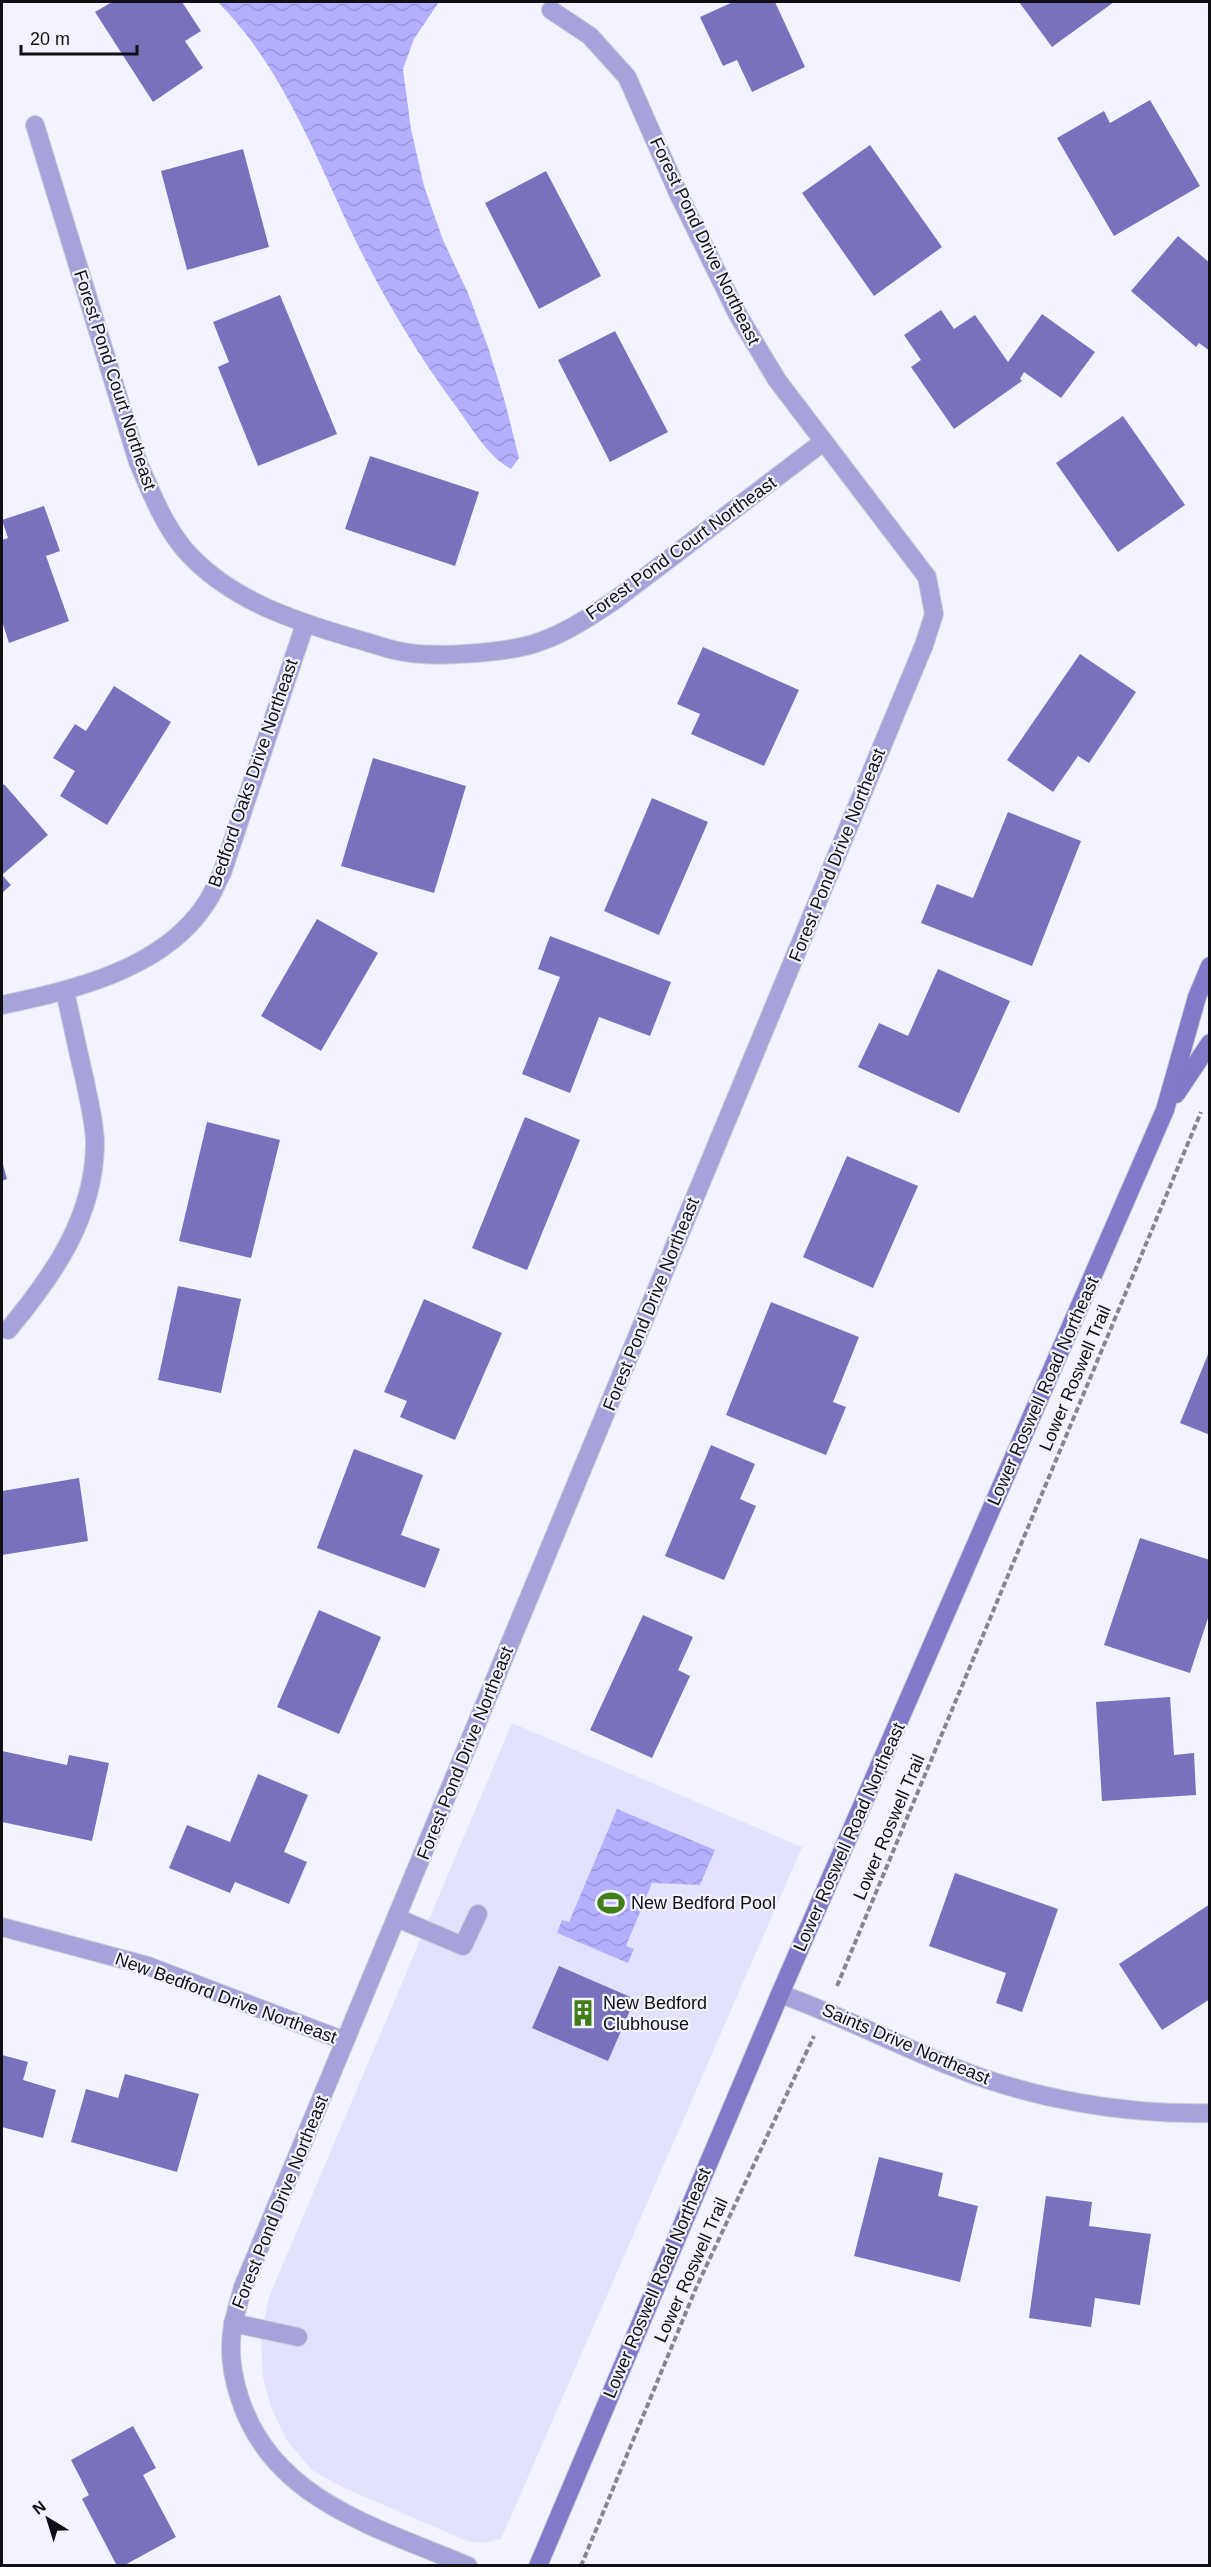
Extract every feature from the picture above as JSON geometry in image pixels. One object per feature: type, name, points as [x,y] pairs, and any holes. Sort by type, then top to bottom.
[{"type":"street","name":"Forest Pond Drive Northeast","points":[[468,2565],[348,2516],[314,2497],[276,2463],[260,2443],[247,2421],[237,2389],[231,2357],[233,2323],[243,2287],[920,656],[934,614],[927,577],[777,380],[738,315],[679,195],[627,77],[590,36],[550,10]]},
{"type":"street","name":"Forest Pond Court Northeast","points":[[35,125],[138,462],[158,509],[185,549],[215,579],[253,601],[304,624],[405,652],[471,653],[539,642],[579,623],[615,600],[823,442]]},
{"type":"street","name":"Bedford Oaks Drive Northeast","points":[[2,1005],[65,992],[122,972],[185,929],[207,903],[222,873],[304,624]]},
{"type":"street","name":"Lower Roswell Road Northeast","points":[[538,2565],[780,1994],[1165,1110],[1197,997],[1209,966]]},
{"type":"street","points":[[8,1330],[33,1300],[80,1223],[93,1176],[95,1142],[91,1108],[65,992]]},
{"type":"street","name":"Lower Roswell Road Northeast","points":[[1165,1110],[1209,1043]]},
{"type":"street","points":[[397,1918],[463,1946],[477,1914]]},
{"type":"street","name":"New Bedford Drive Northeast","points":[[2,1927],[148,1966],[345,2041]]},
{"type":"street","name":"Saints Drive Northeast","points":[[780,1994],[826,2010],[954,2068],[1037,2093],[1106,2107],[1209,2113]]},
{"type":"street","points":[[233,2323],[298,2337]]},
{"type":"path","name":"Lower Roswell Trail","points":[[581,2565],[696,2288],[826,2010],[1205,1104]]},
{"type":"shaded area","points":[[512,1723],[802,1847],[501,2539],[483,2543],[467,2541],[342,2487],[313,2471],[287,2441],[271,2407],[263,2377],[261,2337],[269,2297]]},
{"type":"water","points":[[218,2],[439,2],[414,39],[403,69],[411,129],[424,186],[443,240],[468,293],[505,402],[519,458],[511,469],[494,456],[480,440],[412,342],[361,252],[308,139],[277,80],[260,53]]},
{"type":"water","name":"New Bedford Pool","points":[[617,1809],[715,1850],[700,1885],[652,1883],[626,1946],[634,1949],[628,1963],[557,1933],[562,1920],[569,1922]]},
{"type":"building","points":[[112,2],[182,2],[201,31],[185,41],[203,68],[153,102],[95,12]]},
{"type":"building","points":[[733,2],[775,2],[805,67],[752,92],[737,60],[723,66],[700,17]]},
{"type":"building","points":[[1019,2],[1114,2],[1052,47]]},
{"type":"building","points":[[1150,100],[1200,186],[1114,236],[1057,138],[1104,111],[1110,123]]},
{"type":"building","points":[[870,145],[942,247],[874,296],[802,193]]},
{"type":"building","points":[[243,149],[269,247],[187,270],[161,171]]},
{"type":"building","points":[[546,171],[601,276],[539,309],[485,203]]},
{"type":"building","points":[[1178,236],[1210,263],[1210,351],[1199,343],[1196,347],[1131,291]]},
{"type":"building","points":[[280,295],[337,434],[258,466],[218,367],[229,362],[213,322]]},
{"type":"building","points":[[941,310],[954,329],[975,315],[1008,362],[1042,314],[1095,352],[1061,398],[1024,372],[1020,379],[1022,381],[954,429],[911,367],[921,360],[904,335]]},
{"type":"building","points":[[615,331],[668,432],[610,462],[558,360]]},
{"type":"building","points":[[1123,416],[1185,505],[1118,552],[1056,463]]},
{"type":"building","points":[[370,456],[479,492],[455,566],[345,529]]},
{"type":"building","points":[[44,506],[60,551],[46,556],[69,621],[9,643],[2,621],[2,540],[8,538],[2,520]]},
{"type":"building","points":[[703,647],[799,690],[764,766],[691,734],[700,714],[677,704]]},
{"type":"building","points":[[1080,654],[1136,692],[1089,763],[1078,756],[1053,792],[1007,760]]},
{"type":"building","points":[[114,686],[171,722],[107,825],[60,796],[75,771],[53,758],[75,724],[86,731]]},
{"type":"building","points":[[373,758],[466,786],[434,893],[341,866]]},
{"type":"building","points":[[4,784],[48,835],[2,875],[2,787]]},
{"type":"building","points":[[652,798],[708,822],[659,935],[604,911]]},
{"type":"building","points":[[1008,812],[1081,841],[1032,966],[921,923],[937,884],[973,898]]},
{"type":"building","points":[[2,875],[11,885],[2,893]]},
{"type":"building","points":[[317,919],[378,953],[321,1051],[261,1016]]},
{"type":"building","points":[[550,936],[671,982],[650,1036],[599,1017],[570,1093],[522,1074],[560,977],[538,969]]},
{"type":"building","points":[[938,969],[1010,1001],[959,1113],[858,1067],[879,1023],[908,1036]]},
{"type":"building","points":[[525,1117],[580,1140],[527,1270],[472,1248]]},
{"type":"building","points":[[207,1122],[280,1140],[251,1258],[179,1241]]},
{"type":"building","points":[[847,1156],[918,1186],[873,1288],[803,1257]]},
{"type":"building","points":[[2,1161],[7,1179],[2,1181]]},
{"type":"building","points":[[178,1286],[241,1299],[221,1393],[158,1380]]},
{"type":"building","points":[[424,1299],[502,1333],[455,1440],[400,1417],[407,1401],[384,1392]]},
{"type":"building","points":[[771,1302],[859,1337],[833,1402],[846,1407],[826,1455],[726,1415]]},
{"type":"building","points":[[1210,1352],[1210,1435],[1180,1423]]},
{"type":"building","points":[[711,1445],[755,1464],[740,1499],[756,1506],[724,1580],[665,1556]]},
{"type":"building","points":[[354,1449],[423,1475],[401,1535],[440,1549],[425,1588],[317,1548]]},
{"type":"building","points":[[79,1478],[88,1541],[2,1555],[2,1491]]},
{"type":"building","points":[[1140,1538],[1210,1560],[1210,1612],[1190,1673],[1104,1645]]},
{"type":"building","points":[[319,1610],[381,1637],[339,1734],[277,1707]]},
{"type":"building","points":[[643,1615],[693,1637],[678,1670],[690,1676],[652,1758],[590,1730]]},
{"type":"building","points":[[1170,1697],[1174,1755],[1194,1753],[1196,1795],[1102,1801],[1096,1702]]},
{"type":"building","points":[[2,1751],[67,1765],[69,1755],[109,1763],[92,1841],[2,1822]]},
{"type":"building","points":[[258,1774],[308,1795],[284,1852],[307,1862],[289,1904],[235,1882],[230,1893],[169,1868],[187,1825],[230,1842]]},
{"type":"building","points":[[955,1873],[1058,1909],[1022,2012],[996,2003],[1006,1973],[929,1946]]},
{"type":"building","points":[[1210,1904],[1210,1999],[1162,2030],[1119,1964]]},
{"type":"building","name":"New Bedford Clubhouse","points":[[559,1966],[635,1999],[608,2061],[532,2028]]},
{"type":"building","points":[[2,2055],[28,2062],[23,2080],[56,2090],[43,2138],[2,2127]]},
{"type":"building","points":[[125,2074],[199,2094],[177,2172],[71,2142],[86,2089],[118,2098]]},
{"type":"building","points":[[879,2157],[943,2173],[938,2196],[978,2206],[960,2282],[854,2256]]},
{"type":"building","points":[[1046,2196],[1092,2202],[1089,2226],[1151,2234],[1140,2305],[1095,2298],[1091,2327],[1029,2318]]},
{"type":"building","points":[[133,2426],[156,2468],[143,2475],[176,2537],[123,2566],[117,2566],[82,2499],[89,2495],[71,2460]]},
{"type":"place","name":"New Bedford Pool","points":[[611,1903]]},
{"type":"place","name":"New Bedford Clubhouse","points":[[583,2013]]}]
